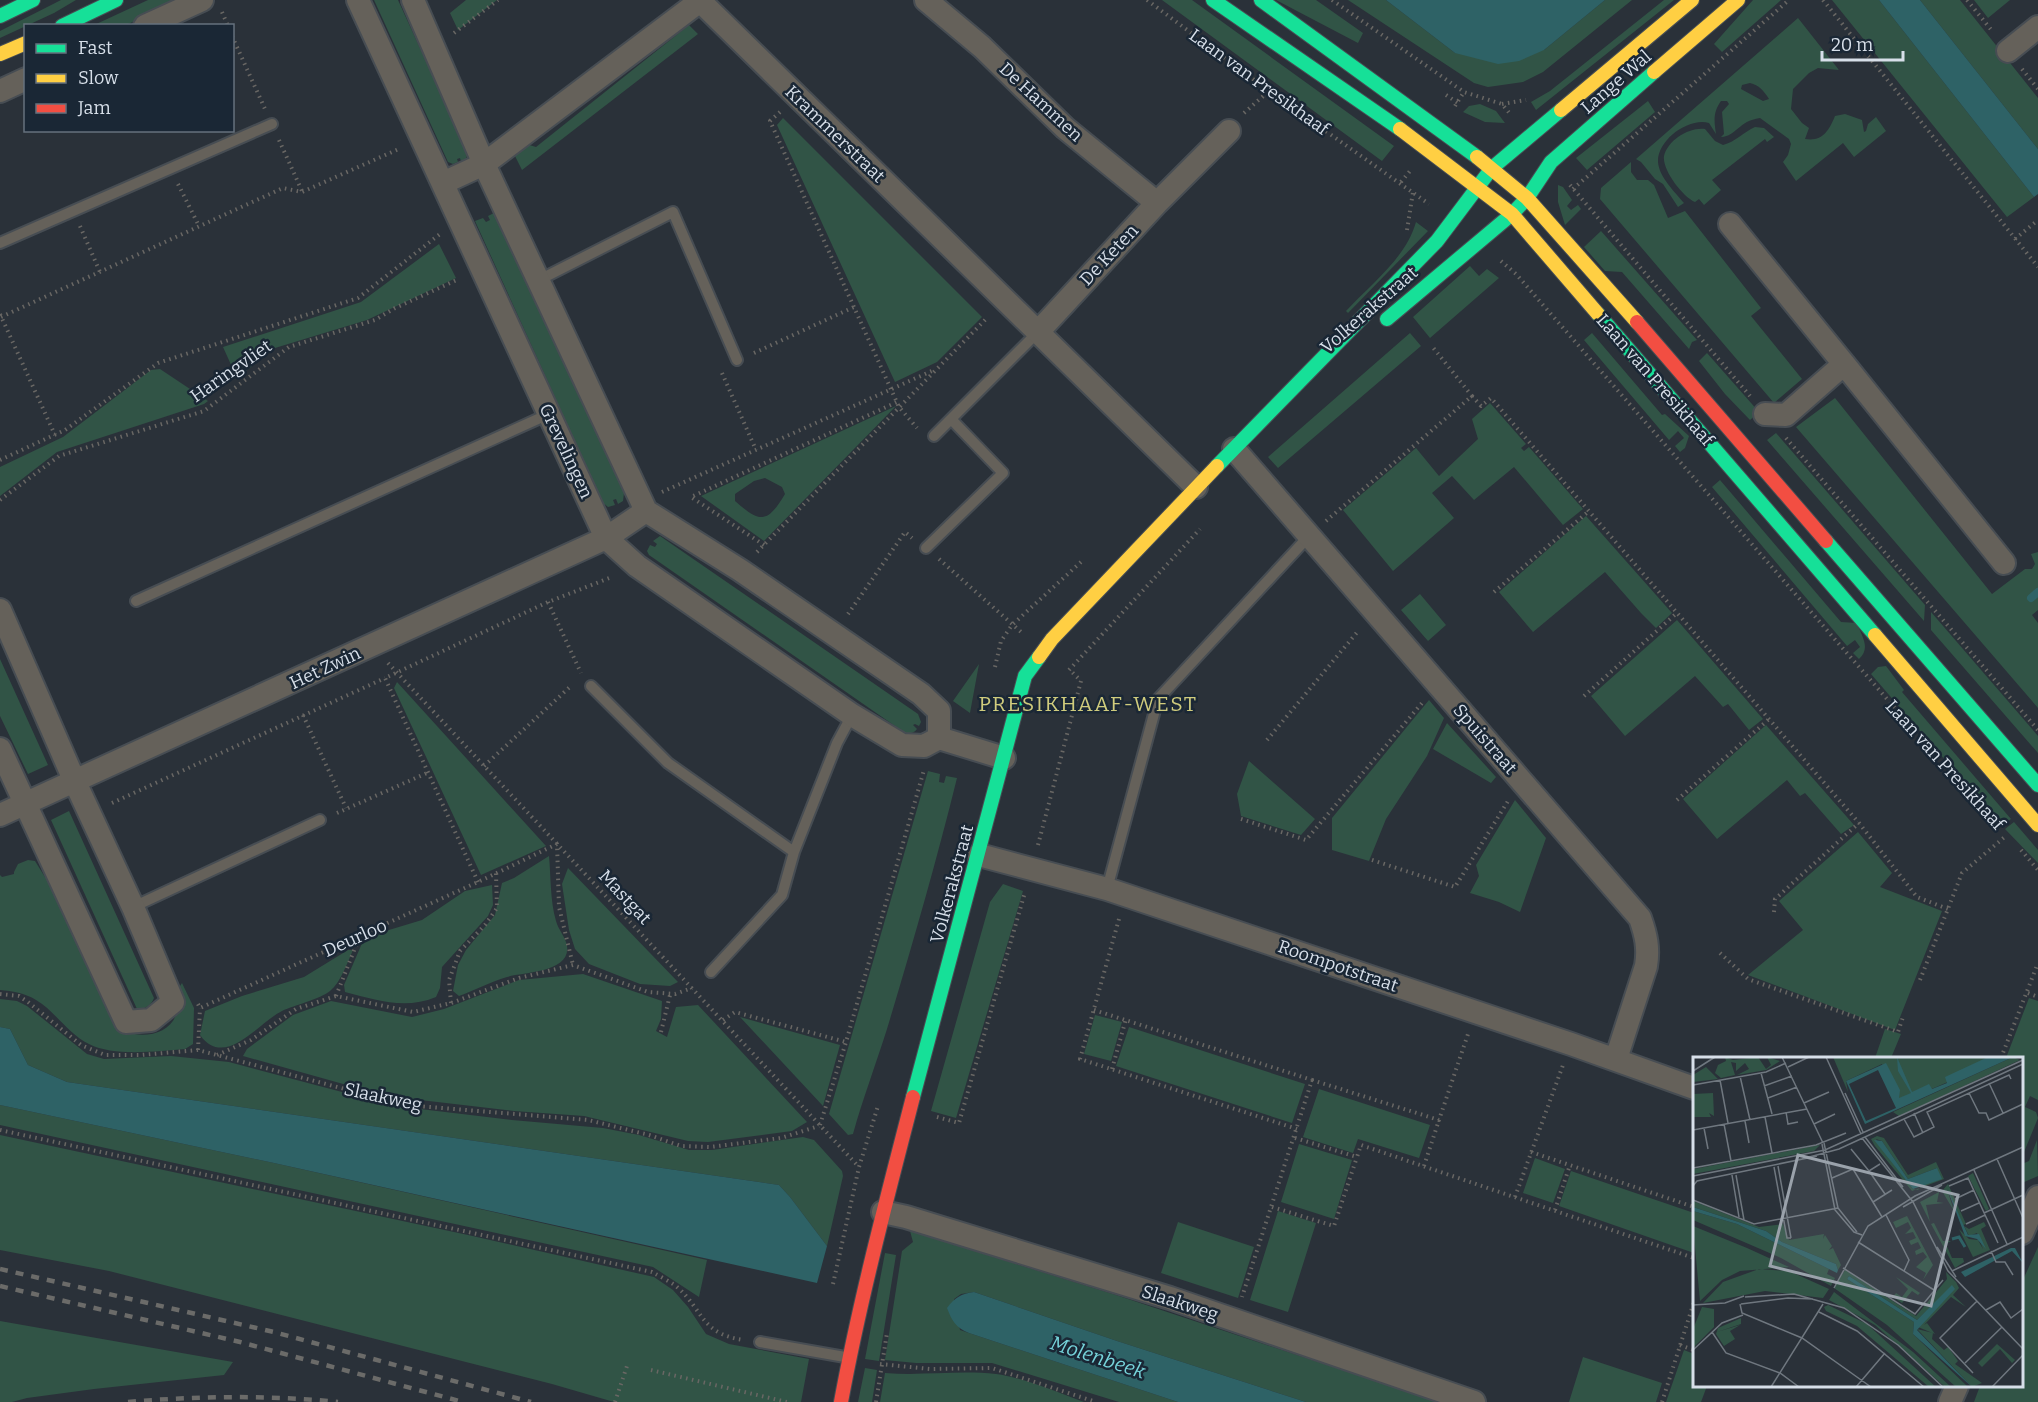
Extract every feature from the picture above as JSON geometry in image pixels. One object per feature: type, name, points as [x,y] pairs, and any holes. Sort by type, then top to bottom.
[{"type":"street","points":[[0,16],[33,0]]},
{"type":"street","points":[[66,24],[116,0]]},
{"type":"street","points":[[149,24],[202,0]]},
{"type":"street","name":"Grevelingen","points":[[358,0],[606,538],[637,566],[852,715],[902,745],[924,746],[936,741],[1004,758]]},
{"type":"street","points":[[413,0],[484,164],[644,506],[921,694],[939,711],[936,741]]},
{"type":"street","name":"De Hammen","points":[[926,0],[982,47],[1065,128],[1157,203]]},
{"type":"street","name":"Laan van Presikhaaf","points":[[1214,0],[1478,187],[1512,214],[2038,825]]},
{"type":"street","name":"Laan van Presikhaaf","points":[[1261,0],[1492,168],[1527,198],[2038,785]]},
{"type":"street","name":"Lange Wal","points":[[1492,168],[1692,0]]},
{"type":"street","name":"Lange Wal","points":[[1527,198],[1551,162],[1738,0]]},
{"type":"street","name":"Krammerstraat","points":[[443,183],[484,164],[700,1],[1196,487]]},
{"type":"street","points":[[2008,51],[2038,27]]},
{"type":"street","points":[[0,54],[24,44]]},
{"type":"street","points":[[0,91],[24,80]]},
{"type":"street","name":"De Keten","points":[[1038,332],[1157,203],[1229,131]]},
{"type":"street","name":"Volkerakstraat","points":[[841,1402],[883,1212],[1025,676],[1052,639],[1196,487],[1437,241],[1492,168]]},
{"type":"street","name":"Volkerakstraat","points":[[1378,326],[1512,214],[1527,198]]},
{"type":"street","points":[[1730,224],[2004,563]]},
{"type":"street","name":"Volkerakstraat","points":[[1234,449],[1351,349]]},
{"type":"street","points":[[1765,414],[1786,415],[1844,364]]},
{"type":"street","name":"Spuistraat","points":[[1234,449],[1310,534],[1640,918],[1647,938],[1646,966],[1616,1059]]},
{"type":"street","name":"Het Zwin","points":[[0,815],[606,538],[644,506]]},
{"type":"street","points":[[0,610],[173,1002],[151,1020],[126,1022],[0,749]]},
{"type":"street","name":"Roompotstraat","points":[[979,855],[1117,892],[1616,1059],[1693,1087]]},
{"type":"street","points":[[2023,1230],[2031,1202]]},
{"type":"street","name":"Slaakweg","points":[[883,1212],[906,1217],[1170,1298],[1474,1402]]},
{"type":"street","points":[[1950,1402],[1957,1387]]},
{"type":"lane","points":[[0,243],[272,124]]},
{"type":"lane","points":[[539,280],[673,212],[737,360]]},
{"type":"lane","name":"De Keten","points":[[934,436],[1038,332]]},
{"type":"lane","points":[[136,601],[549,414]]},
{"type":"lane","points":[[926,548],[1004,473],[951,419]]},
{"type":"lane","points":[[1117,892],[1158,699],[1310,534]]},
{"type":"lane","points":[[591,686],[668,764],[794,852]]},
{"type":"lane","points":[[711,972],[782,895],[794,852],[837,743],[852,715]]},
{"type":"lane","points":[[133,907],[320,820]]},
{"type":"lane","points":[[760,1342],[849,1358]]},
{"type":"path","points":[[435,48],[498,0]]},
{"type":"path","name":"Laan van Presikhaaf","points":[[1147,0],[1269,91],[1430,204]]},
{"type":"path","points":[[1332,0],[1464,92],[1502,104],[1516,122]]},
{"type":"path","points":[[1573,189],[1789,0]]},
{"type":"path","points":[[1823,0],[2038,267]]},
{"type":"path","points":[[1229,131],[1245,112],[1269,91]]},
{"type":"path","points":[[1458,103],[1464,92]]},
{"type":"path","points":[[797,97],[770,121],[899,407],[918,429],[934,436]]},
{"type":"path","points":[[55,435],[1,316],[283,188],[302,192],[422,138]]},
{"type":"path","points":[[171,168],[199,226]]},
{"type":"path","points":[[1567,181],[2038,730]]},
{"type":"path","points":[[73,212],[100,272]]},
{"type":"path","name":"Haringvliet","points":[[0,460],[65,430],[158,363],[358,297],[460,219]]},
{"type":"path","points":[[2015,239],[2038,220]]},
{"type":"path","name":"Laan van Presikhaaf","points":[[1495,256],[1516,274],[1909,724]]},
{"type":"path","name":"Haringvliet","points":[[0,500],[59,456],[204,411],[289,347],[375,320],[395,308],[482,269]]},
{"type":"path","points":[[740,570],[1005,300]]},
{"type":"path","points":[[756,450],[720,368],[854,307]]},
{"type":"path","points":[[1431,345],[1481,406],[1491,398],[1859,823],[1917,897],[1948,909],[1920,981]]},
{"type":"path","points":[[644,506],[756,450],[938,368]]},
{"type":"path","points":[[1310,534],[1472,396]]},
{"type":"path","points":[[764,545],[691,497],[897,402]]},
{"type":"path","points":[[1494,592],[1589,511]]},
{"type":"path","points":[[837,637],[851,608],[905,532],[1012,625]]},
{"type":"path","points":[[90,813],[548,603],[637,566]]},
{"type":"path","points":[[548,603],[582,676]]},
{"type":"path","points":[[1267,741],[1375,611]]},
{"type":"path","points":[[1584,696],[1677,613]]},
{"type":"path","name":"Mastgat","points":[[373,646],[859,1167]]},
{"type":"path","points":[[932,1116],[959,1123],[1032,869],[1082,681],[1070,670]]},
{"type":"path","points":[[385,678],[478,882]]},
{"type":"path","points":[[484,766],[575,682]]},
{"type":"path","points":[[1241,819],[1306,840],[1438,684]]},
{"type":"path","points":[[303,715],[346,808]]},
{"type":"path","points":[[1677,800],[1769,719]]},
{"type":"path","points":[[819,1126],[936,741]]},
{"type":"path","points":[[320,820],[427,773]]},
{"type":"path","points":[[1372,861],[1455,887],[1521,780]]},
{"type":"path","points":[[1774,912],[1775,899],[1859,823]]},
{"type":"path","name":"Laan van Presikhaaf","points":[[1948,909],[1962,873],[2007,835],[2038,870]]},
{"type":"path","points":[[557,844],[559,907],[573,965]]},
{"type":"path","name":"Deurloo","points":[[200,1008],[557,844]]},
{"type":"path","points":[[451,1003],[449,980],[460,951],[485,925],[497,908],[496,873]]},
{"type":"path","points":[[1117,892],[1094,1010],[1080,1059],[1297,1129]]},
{"type":"path","points":[[336,996],[359,936]]},
{"type":"path","points":[[1720,953],[1748,979],[1898,1032],[1903,1017]]},
{"type":"path","points":[[2002,1057],[2038,963]]},
{"type":"path","points":[[217,1055],[251,1040],[296,1009],[336,996],[413,1012],[451,1003],[519,978],[573,965],[648,992],[670,995],[693,988]]},
{"type":"path","points":[[2028,993],[2038,997]]},
{"type":"path","name":"Slaakweg","points":[[0,994],[19,996],[81,1045],[105,1055],[141,1055],[198,1050],[405,1104],[588,1120],[681,1146],[710,1147],[781,1138],[819,1126]]},
{"type":"path","points":[[661,1032],[670,995]]},
{"type":"path","points":[[195,998],[200,1008],[198,1050]]},
{"type":"path","points":[[1094,1010],[1439,1120]]},
{"type":"path","points":[[723,1020],[735,1012],[846,1042]]},
{"type":"path","points":[[1424,1166],[1475,1012]]},
{"type":"path","points":[[1112,1069],[1126,1019]]},
{"type":"path","points":[[1515,1197],[1571,1044]]},
{"type":"path","points":[[1234,1321],[1312,1080]]},
{"type":"path","points":[[0,1130],[652,1272],[676,1286],[711,1329],[731,1338],[760,1342]]},
{"type":"path","points":[[1295,1138],[1357,1157]]},
{"type":"path","points":[[1272,1207],[1334,1226],[1361,1145],[1693,1257]]},
{"type":"path","points":[[1531,1152],[1693,1207]]},
{"type":"path","points":[[1555,1210],[1570,1165]]},
{"type":"path","points":[[1662,1402],[1693,1308]]},
{"type":"path","points":[[1680,1345],[1693,1349]]},
{"type":"path","points":[[849,1358],[882,1365],[930,1369],[992,1368],[1096,1402]]},
{"type":"path","points":[[615,1402],[628,1363]]},
{"type":"path","points":[[651,1370],[787,1402]]},
{"type":"green space","points":[[61,0],[76,0],[0,38],[0,31]]},
{"type":"green space","points":[[148,0],[182,0],[128,24],[96,24]]},
{"type":"green space","points":[[374,0],[398,0],[468,152],[466,159],[461,161],[460,158],[457,159],[458,162],[453,164],[448,162]]},
{"type":"green space","points":[[466,0],[497,0],[458,30],[450,13]]},
{"type":"green space","points":[[1162,0],[1192,0],[1394,146],[1382,161]]},
{"type":"green space","points":[[1276,0],[1316,0],[1363,33],[1358,43]]},
{"type":"green space","points":[[1348,0],[1386,0],[1455,53],[1544,50],[1605,0],[1632,0],[1543,72],[1523,82],[1488,87],[1474,83]]},
{"type":"green space","points":[[1664,0],[1674,0],[1536,110],[1531,102],[1550,91]]},
{"type":"green space","points":[[1753,0],[1781,0],[1722,52],[1714,44]]},
{"type":"green space","points":[[1832,0],[1879,0],[2034,197],[2007,217]]},
{"type":"green space","points":[[1920,0],[1960,0],[2038,98],[2038,149]]},
{"type":"green space","points":[[1974,0],[2010,0],[1988,18]]},
{"type":"green space","points":[[1798,18],[1839,70],[1818,68],[1809,73],[1793,89],[1791,109],[1809,128],[1805,139],[1820,137],[1827,131],[1835,116],[1845,114],[1862,120],[1864,132],[1868,124],[1876,117],[1886,131],[1854,157],[1843,143],[1796,181],[1783,162],[1791,144],[1789,139],[1760,118],[1747,122],[1731,134],[1721,137],[1724,134],[1722,112],[1729,104],[1727,101],[1721,101],[1715,117],[1716,134],[1709,123],[1692,123],[1668,138],[1659,154],[1658,162],[1661,173],[1684,203],[1678,207],[1663,184],[1636,159]],"holes":[[[1753,84],[1761,89],[1769,99],[1763,101],[1741,89],[1742,85]]]},
{"type":"green space","points":[[689,25],[698,34],[522,170],[514,154],[526,144],[536,147]]},
{"type":"green space","points":[[1648,101],[1655,112],[1587,170],[1576,158]]},
{"type":"green space","points":[[1480,104],[1496,111],[1505,123],[1485,122],[1463,112],[1469,106]]},
{"type":"green space","points":[[783,118],[982,317],[937,362],[895,382],[777,125]]},
{"type":"green space","points":[[1755,127],[1764,128],[1774,137],[1767,142],[1765,139],[1712,180],[1721,190],[1704,205],[1699,199],[1695,202],[1685,195],[1666,168],[1664,156],[1666,150],[1686,132],[1705,129],[1715,141],[1723,145]]},
{"type":"green space","points":[[1631,162],[1631,172],[1637,180],[1648,180],[1654,185],[1668,218],[1685,211],[1761,308],[1751,316],[1802,379],[1774,403],[1600,199],[1601,188]]},
{"type":"green space","points":[[1558,185],[1563,187],[1572,200],[1567,206],[1571,210],[1578,205],[1581,209],[1565,225],[1558,202]]},
{"type":"green space","points":[[496,212],[624,493],[623,501],[618,504],[616,499],[613,500],[615,505],[608,507],[603,503],[475,221],[483,218],[486,222],[490,220],[488,216]]},
{"type":"green space","points":[[1416,222],[1428,231],[1348,313],[1346,311],[1396,259]]},
{"type":"green space","points":[[1601,231],[1697,340],[1692,342],[1689,349],[1622,272],[1605,271],[1584,247]]},
{"type":"green space","points":[[439,244],[456,278],[367,320],[275,348],[237,378],[223,347],[361,302]]},
{"type":"green space","points":[[1470,266],[1479,276],[1487,269],[1499,278],[1430,338],[1413,317]]},
{"type":"green space","points":[[1410,333],[1421,346],[1278,468],[1268,457]]},
{"type":"green space","points":[[1592,333],[1662,415],[1665,414],[1689,436],[1685,448],[1680,452],[1675,446],[1684,438],[1678,431],[1669,440],[1584,340]]},
{"type":"green space","points":[[1707,353],[1759,412],[1750,420],[1725,394],[1699,361]]},
{"type":"green space","points":[[160,369],[208,401],[57,452],[0,496],[0,467],[63,437],[151,370]]},
{"type":"green space","points":[[1835,398],[1992,594],[2025,569],[2032,569],[2035,564],[2031,554],[2038,552],[2038,610],[2032,615],[2038,623],[2038,708],[1796,427]]},
{"type":"green space","points":[[1490,403],[1526,444],[1521,448],[1524,451],[1529,447],[1583,509],[1563,525],[1514,467],[1474,500],[1452,476],[1432,493],[1454,518],[1393,571],[1343,510],[1416,448],[1439,476],[1478,439],[1472,419]]},
{"type":"green space","points":[[896,406],[764,541],[701,496]],"holes":[[[765,478],[782,487],[785,494],[779,504],[763,517],[751,513],[735,501],[735,494],[754,481]]]},
{"type":"green space","points":[[1776,433],[1925,605],[1924,621],[1767,440]]},
{"type":"green space","points":[[1720,480],[1841,622],[1857,623],[1865,646],[1863,655],[1859,659],[1853,653],[1860,647],[1855,640],[1847,646],[1712,487]]},
{"type":"green space","points":[[1586,516],[1672,613],[1656,628],[1605,572],[1533,632],[1499,592]]},
{"type":"green space","points":[[660,536],[918,714],[921,722],[919,726],[913,725],[917,729],[912,733],[905,733],[649,555],[647,551],[650,545],[655,547],[657,544],[653,541]]},
{"type":"green space","points":[[1420,594],[1446,625],[1428,641],[1401,610]]},
{"type":"green space","points":[[1931,612],[2038,736],[2038,753],[1931,630]]},
{"type":"green space","points":[[1677,620],[1763,719],[1749,730],[1728,704],[1723,707],[1695,676],[1625,736],[1591,696]]},
{"type":"green space","points":[[0,659],[48,765],[28,774],[0,716]]},
{"type":"green space","points":[[979,664],[970,713],[953,701]]},
{"type":"green space","points":[[1886,666],[1904,690],[1902,692],[2011,819],[2002,826],[1871,674],[1878,667]]},
{"type":"green space","points":[[397,682],[546,846],[481,875],[394,688]]},
{"type":"green space","points":[[1429,700],[1444,718],[1427,756],[1386,819],[1369,861],[1332,850],[1332,818]]},
{"type":"green space","points":[[1447,723],[1496,777],[1491,783],[1433,749]]},
{"type":"green space","points":[[1766,725],[1854,825],[1841,834],[1805,793],[1800,796],[1787,780],[1717,839],[1683,799]]},
{"type":"green space","points":[[1249,761],[1315,819],[1301,835],[1241,816],[1237,794]]},
{"type":"green space","points":[[928,771],[940,774],[939,782],[944,783],[946,776],[957,778],[924,904],[887,1029],[853,1134],[848,1135],[829,1114]]},
{"type":"green space","points":[[1515,800],[1546,838],[1520,912],[1499,902],[1470,893],[1479,876],[1476,865]]},
{"type":"green space","points":[[69,811],[154,998],[145,1008],[137,1009],[51,820]]},
{"type":"green space","points":[[2014,822],[2038,850],[2038,863],[2005,829]]},
{"type":"green space","points":[[1858,832],[1892,873],[1880,887],[1942,911],[1895,1030],[1748,975],[1803,930],[1779,901]]},
{"type":"green space","points":[[549,856],[554,913],[567,946],[562,962],[544,970],[507,977],[459,996],[453,991],[458,965],[466,950],[495,915],[502,883]]},
{"type":"green space","points":[[28,860],[35,861],[45,877],[48,876],[127,1032],[142,1035],[165,1029],[175,1018],[177,993],[182,983],[194,1008],[193,1044],[185,1049],[149,1052],[123,1052],[99,1048],[81,1040],[36,1000],[18,993],[0,990],[0,875],[2,877],[14,874],[18,864]]},
{"type":"green space","points":[[568,868],[678,982],[670,986],[640,984],[589,964],[575,949],[569,930],[562,884]]},
{"type":"green space","points":[[1003,884],[1023,891],[956,1118],[931,1111],[990,902]]},
{"type":"green space","points":[[492,885],[493,905],[488,916],[442,967],[440,988],[436,997],[413,1003],[402,1003],[379,1001],[345,992],[344,985],[363,941],[369,936],[422,920],[465,891]]},
{"type":"green space","points":[[348,950],[353,950],[343,972],[334,987],[326,994],[282,1011],[231,1046],[220,1048],[210,1044],[200,1035],[205,1011],[242,996],[304,977]]},
{"type":"green space","points":[[583,974],[662,1001],[661,1019],[656,1031],[667,1037],[676,1007],[698,1005],[807,1122],[792,1131],[708,1142],[688,1141],[584,1116],[514,1111],[386,1096],[243,1056],[247,1049],[293,1015],[331,1001],[412,1017],[444,1009],[519,980]]},
{"type":"green space","points":[[2029,998],[2038,1001],[2038,1100],[2030,1096],[2025,1107],[2036,1112],[2038,1118],[2023,1155],[2023,1057],[2006,1057]]},
{"type":"green space","points":[[0,999],[17,1001],[27,1006],[87,1054],[104,1059],[171,1056],[229,1062],[395,1106],[603,1128],[639,1135],[689,1150],[712,1150],[803,1137],[814,1140],[842,1171],[843,1176],[827,1246],[779,1185],[67,1082],[28,1065],[10,1029],[0,1027]]},
{"type":"green space","points":[[1095,1015],[1122,1022],[1111,1061],[1084,1054]]},
{"type":"green space","points":[[740,1017],[840,1045],[823,1106]]},
{"type":"green space","points":[[1129,1027],[1305,1084],[1292,1123],[1116,1066]]},
{"type":"green space","points":[[1885,1029],[1901,1034],[1891,1057],[1875,1057]]},
{"type":"green space","points":[[1319,1089],[1430,1125],[1419,1158],[1358,1139],[1353,1153],[1303,1137]]},
{"type":"green space","points":[[0,1105],[274,1163],[707,1260],[699,1297],[653,1267],[0,1125]]},
{"type":"green space","points":[[0,1135],[654,1277],[673,1290],[688,1307],[706,1334],[729,1344],[809,1359],[801,1402],[614,1402],[552,1384],[109,1271],[0,1250]]},
{"type":"green space","points":[[2037,1140],[2038,1176],[2023,1183],[2023,1164],[2029,1161]]},
{"type":"green space","points":[[1299,1144],[1352,1160],[1334,1219],[1281,1202]]},
{"type":"green space","points":[[1535,1158],[1565,1169],[1553,1203],[1523,1193]]},
{"type":"green space","points":[[1571,1171],[1693,1213],[1693,1253],[1559,1206]]},
{"type":"green space","points":[[1278,1211],[1316,1223],[1288,1312],[1250,1300]]},
{"type":"green space","points":[[1178,1222],[1254,1247],[1238,1298],[1161,1273]]},
{"type":"green space","points":[[910,1231],[1113,1294],[1439,1402],[1306,1402],[974,1292],[961,1294],[954,1299],[960,1330],[1178,1402],[1119,1402],[992,1363],[916,1363],[885,1360],[902,1251],[913,1242]]},
{"type":"green space","points":[[2038,1247],[2038,1402],[1974,1402],[1980,1387],[2023,1387],[2023,1280]]},
{"type":"green space","points":[[885,1253],[896,1255],[879,1361],[865,1359]]},
{"type":"green space","points":[[0,1321],[233,1362],[224,1375],[0,1402]]},
{"type":"green space","points":[[1684,1350],[1693,1354],[1693,1387],[1707,1387],[1701,1402],[1666,1402]]},
{"type":"green space","points":[[1583,1357],[1662,1383],[1656,1402],[1569,1402]]},
{"type":"green space","points":[[865,1368],[877,1370],[872,1402],[858,1402]]},
{"type":"green space","points":[[885,1373],[996,1374],[1029,1382],[1084,1402],[880,1402]]},
{"type":"water","points":[[1386,0],[1605,0],[1544,50],[1519,61],[1498,64],[1455,53]]},
{"type":"water","points":[[1879,0],[1920,0],[2038,149],[2038,194],[2034,197]]},
{"type":"water","points":[[0,1027],[10,1029],[28,1065],[67,1082],[779,1185],[827,1246],[817,1283],[0,1105]]},
{"type":"water","name":"Molenbeek","points":[[974,1292],[1306,1402],[1178,1402],[969,1333],[955,1324],[947,1308],[959,1297]]},
{"type":"waterway","points":[[2031,598],[2038,592]]},
{"type":"railway","points":[[0,1269],[274,1332],[531,1402]]},
{"type":"railway","points":[[0,1286],[240,1342],[463,1402]]},
{"type":"railway","points":[[128,1402],[233,1397],[338,1402]]},
{"type":"traffic: fast","points":[[0,16],[33,0]]},
{"type":"traffic: fast","points":[[66,24],[116,0]]},
{"type":"traffic: fast","points":[[1213,0],[1400,129]]},
{"type":"traffic: fast","points":[[1261,0],[1477,157]]},
{"type":"traffic: fast","points":[[1387,319],[1512,214],[1527,198],[1551,162],[1654,72]]},
{"type":"traffic: fast","points":[[1217,466],[1437,241],[1492,168],[1561,110]]},
{"type":"traffic: fast","points":[[1598,314],[1875,635]]},
{"type":"traffic: fast","points":[[1826,541],[2038,785]]},
{"type":"traffic: fast","points":[[913,1097],[1025,676],[1039,657]]},
{"type":"traffic: slow","points":[[1561,110],[1692,0]]},
{"type":"traffic: slow","points":[[1654,72],[1738,0]]},
{"type":"traffic: slow","points":[[0,54],[24,44]]},
{"type":"traffic: slow","points":[[1400,129],[1512,214],[1598,314]]},
{"type":"traffic: slow","points":[[1477,157],[1527,198],[1637,322]]},
{"type":"traffic: slow","points":[[1039,657],[1052,639],[1217,466]]},
{"type":"traffic: slow","points":[[1875,635],[2038,825]]},
{"type":"traffic: jam","points":[[1637,322],[1826,541]]},
{"type":"traffic: jam","points":[[841,1402],[865,1287],[913,1097]]},
{"type":"district","name":"PRESIKHAAF-WEST","points":[[1088,704]]}]
